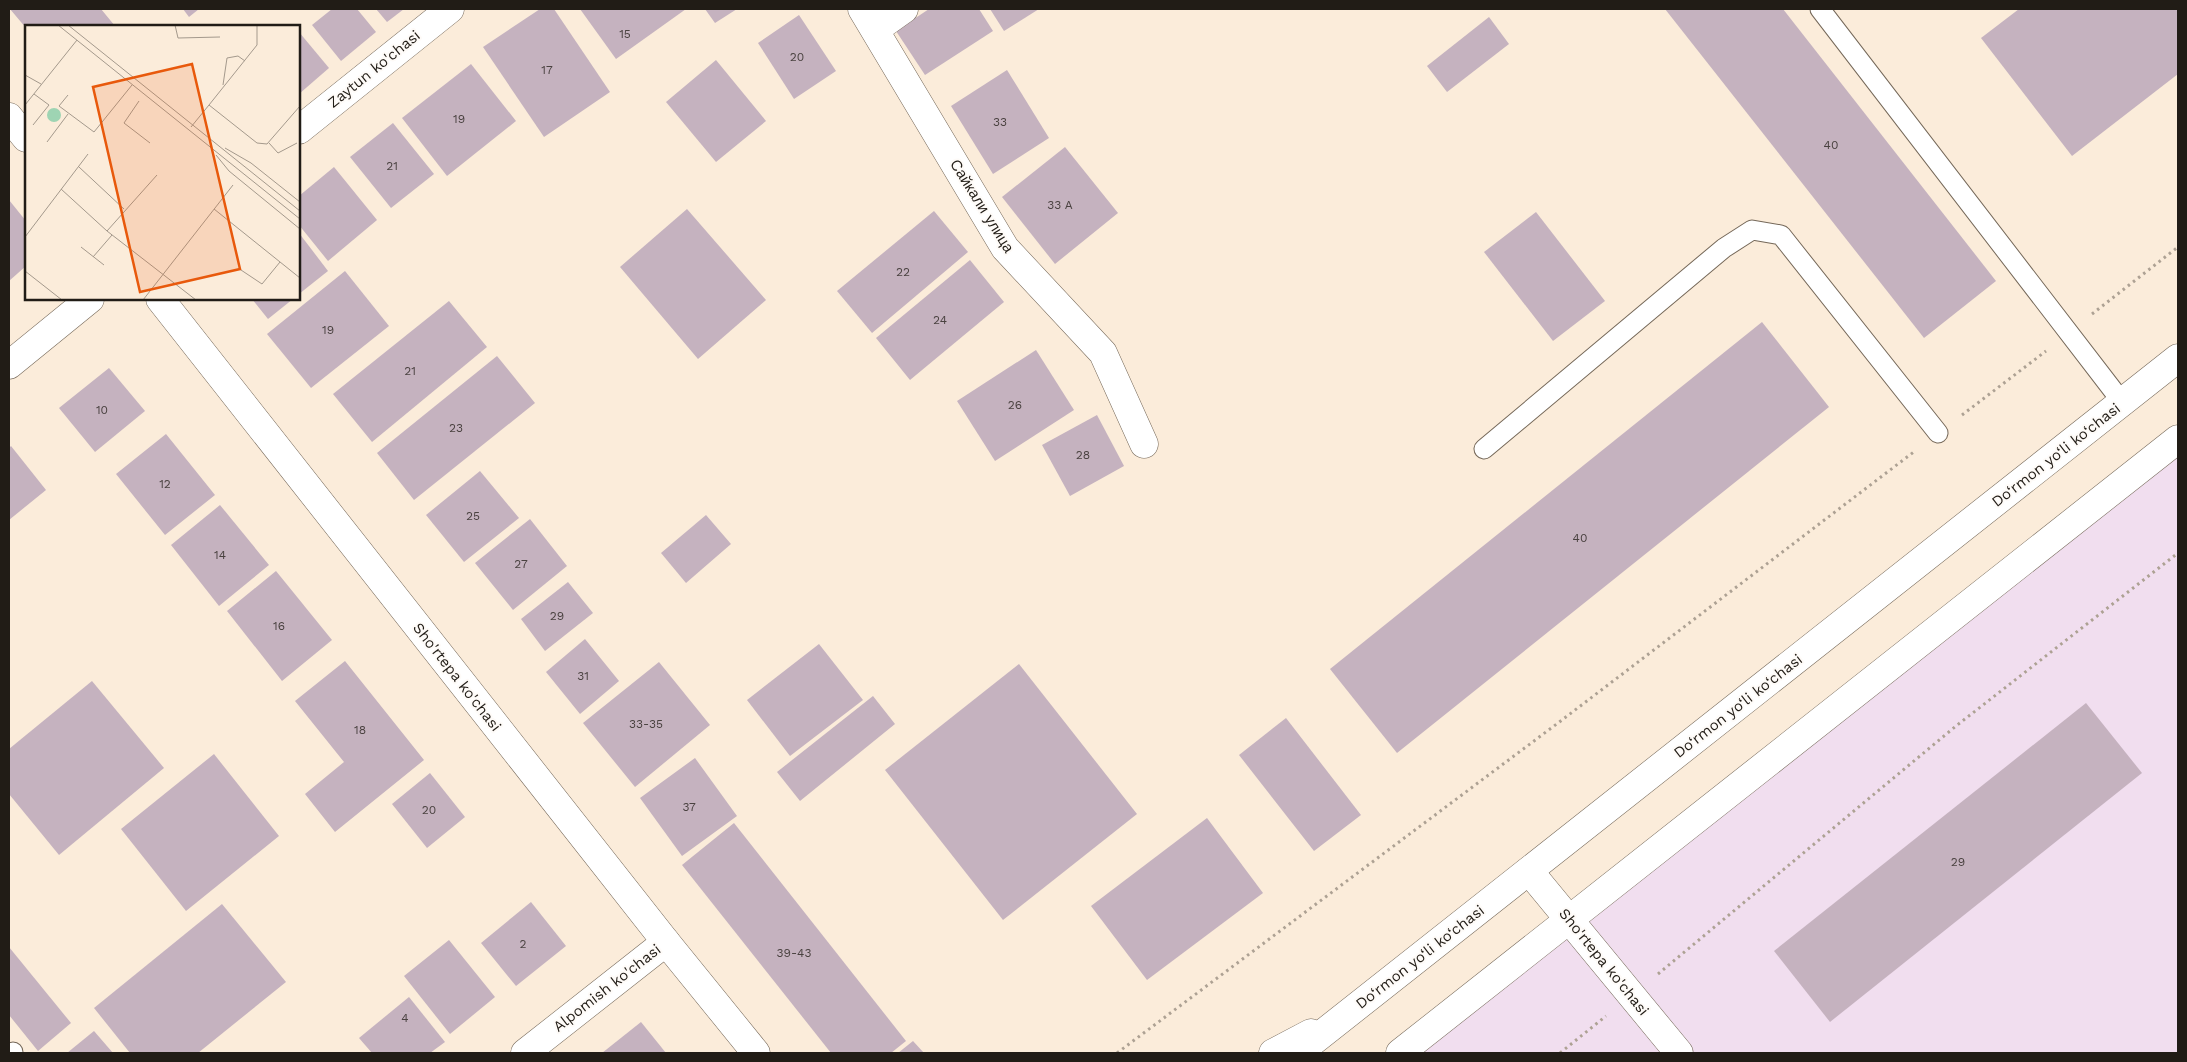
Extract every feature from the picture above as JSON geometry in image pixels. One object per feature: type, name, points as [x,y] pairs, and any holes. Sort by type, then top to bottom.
[{"type":"street","name":"Zaytun ko'chasi","points":[[300,129],[450,9]]},
{"type":"street","points":[[869,19],[904,9]]},
{"type":"street","name":"Сайкали улица","points":[[869,19],[1005,248],[1104,353],[1144,444]]},
{"type":"street","points":[[9,117],[25,137]]},
{"type":"street","points":[[9,365],[89,300]]},
{"type":"street","name":"Sho'rtepa ko'chasi","points":[[161,300],[666,942],[756,1053]]},
{"type":"street","name":"Do‘rmon yo‘li ko‘chasi","points":[[1298,1053],[2178,358]]},
{"type":"street","points":[[1400,1053],[2178,439]]},
{"type":"street","name":"Sho'rtepa ko'chasi","points":[[1529,871],[1679,1053]]},
{"type":"street","name":"Alpomish ko'chasi","points":[[525,1053],[666,942]]},
{"type":"street","points":[[1273,1053],[1346,1015]]},
{"type":"lane","points":[[1820,9],[2122,402]]},
{"type":"lane","points":[[1484,449],[1724,248],[1752,230],[1782,235],[1938,433]]},
{"type":"path","points":[[1117,1053],[1558,723],[2070,332],[2178,247]]},
{"type":"path","points":[[1560,1053],[1632,996],[1956,726],[2178,554]]},
{"type":"shaded area","points":[[2178,439],[2178,1053],[1400,1053]]},
{"type":"building","points":[[10,9],[101,9],[114,25],[25,25],[25,27]]},
{"type":"building","points":[[183,9],[199,9],[189,17]]},
{"type":"building","points":[[332,9],[357,9],[376,32],[341,61],[312,25]]},
{"type":"building","points":[[376,9],[404,9],[387,22]]},
{"type":"building","points":[[540,9],[554,9],[610,92],[544,137],[483,47]]},
{"type":"building","points":[[580,9],[686,9],[616,59]]},
{"type":"building","points":[[705,9],[737,9],[715,23]]},
{"type":"building","points":[[929,9],[979,9],[993,31],[925,75],[896,31]]},
{"type":"building","points":[[990,9],[1039,9],[1004,31]]},
{"type":"building","points":[[1665,9],[1783,9],[1996,281],[1924,338]]},
{"type":"building","points":[[2019,9],[2178,9],[2178,74],[2072,156],[1981,38]]},
{"type":"building","points":[[799,15],[836,71],[794,99],[758,43]]},
{"type":"building","points":[[1489,17],[1509,44],[1447,92],[1427,66]]},
{"type":"building","points":[[300,33],[329,68],[300,93]]},
{"type":"building","points":[[716,60],[766,121],[716,162],[666,102]]},
{"type":"building","points":[[471,64],[516,121],[447,176],[402,118]]},
{"type":"building","points":[[1007,70],[1049,138],[993,174],[951,106]]},
{"type":"building","points":[[393,123],[434,174],[391,208],[350,157]]},
{"type":"building","points":[[1065,147],[1118,213],[1055,264],[1002,197]]},
{"type":"building","points":[[334,167],[377,220],[328,261],[300,226],[300,195]]},
{"type":"building","points":[[9,200],[25,220],[25,267],[9,281]]},
{"type":"building","points":[[687,209],[766,300],[698,359],[620,267]]},
{"type":"building","points":[[934,211],[968,252],[872,333],[837,291]]},
{"type":"building","points":[[1536,212],[1605,301],[1553,341],[1484,252]]},
{"type":"building","points":[[300,234],[328,271],[300,293]]},
{"type":"building","points":[[970,260],[1004,302],[910,380],[876,338]]},
{"type":"building","points":[[345,271],[389,326],[311,388],[267,334]]},
{"type":"building","points":[[253,300],[292,300],[268,319]]},
{"type":"building","points":[[449,301],[487,347],[372,442],[333,394]]},
{"type":"building","points":[[1762,322],[1829,407],[1397,753],[1330,669]]},
{"type":"building","points":[[1036,350],[1074,410],[995,461],[957,401]]},
{"type":"building","points":[[497,356],[535,403],[414,500],[377,453]]},
{"type":"building","points":[[109,368],[145,411],[95,452],[59,408]]},
{"type":"building","points":[[1097,415],[1124,466],[1070,496],[1042,445]]},
{"type":"building","points":[[166,434],[215,495],[165,535],[116,474]]},
{"type":"building","points":[[11,446],[46,490],[9,520],[9,448]]},
{"type":"building","points":[[480,471],[519,518],[464,562],[426,515]]},
{"type":"building","points":[[220,505],[269,565],[219,606],[171,545]]},
{"type":"building","points":[[706,515],[731,544],[686,583],[661,553]]},
{"type":"building","points":[[530,519],[567,566],[513,610],[475,563]]},
{"type":"building","points":[[276,571],[332,640],[282,681],[227,611]]},
{"type":"building","points":[[568,582],[593,613],[545,651],[521,619]]},
{"type":"building","points":[[585,639],[619,681],[580,714],[546,672]]},
{"type":"building","points":[[819,644],[863,700],[790,756],[747,700]]},
{"type":"building","points":[[345,661],[424,760],[335,832],[305,794],[344,762],[295,701]]},
{"type":"building","points":[[659,662],[710,725],[635,787],[583,723]]},
{"type":"building","points":[[1019,664],[1137,814],[1003,920],[885,770]]},
{"type":"building","points":[[92,681],[164,768],[59,855],[9,794],[9,749]]},
{"type":"building","points":[[873,696],[895,724],[800,801],[777,772]]},
{"type":"building","points":[[2086,703],[2142,773],[1830,1022],[1774,951]]},
{"type":"building","points":[[1286,718],[1361,815],[1314,851],[1239,755]]},
{"type":"building","points":[[214,754],[279,836],[186,911],[121,829]]},
{"type":"building","points":[[695,758],[737,816],[682,856],[640,798]]},
{"type":"building","points":[[430,773],[465,817],[427,848],[392,804]]},
{"type":"building","points":[[1207,818],[1263,893],[1147,980],[1091,906]]},
{"type":"building","points":[[734,823],[906,1041],[891,1053],[831,1053],[682,865]]},
{"type":"building","points":[[531,902],[566,946],[516,986],[481,943]]},
{"type":"building","points":[[222,904],[286,982],[198,1053],[130,1053],[94,1008]]},
{"type":"building","points":[[449,940],[495,997],[450,1034],[404,976]]},
{"type":"building","points":[[9,947],[71,1023],[38,1051],[9,1015]]},
{"type":"building","points":[[409,997],[445,1042],[430,1053],[372,1053],[359,1038]]},
{"type":"building","points":[[641,1022],[666,1053],[602,1053]]},
{"type":"building","points":[[94,1031],[113,1053],[67,1053]]},
{"type":"building","points":[[913,1041],[924,1053],[898,1053]]}]
